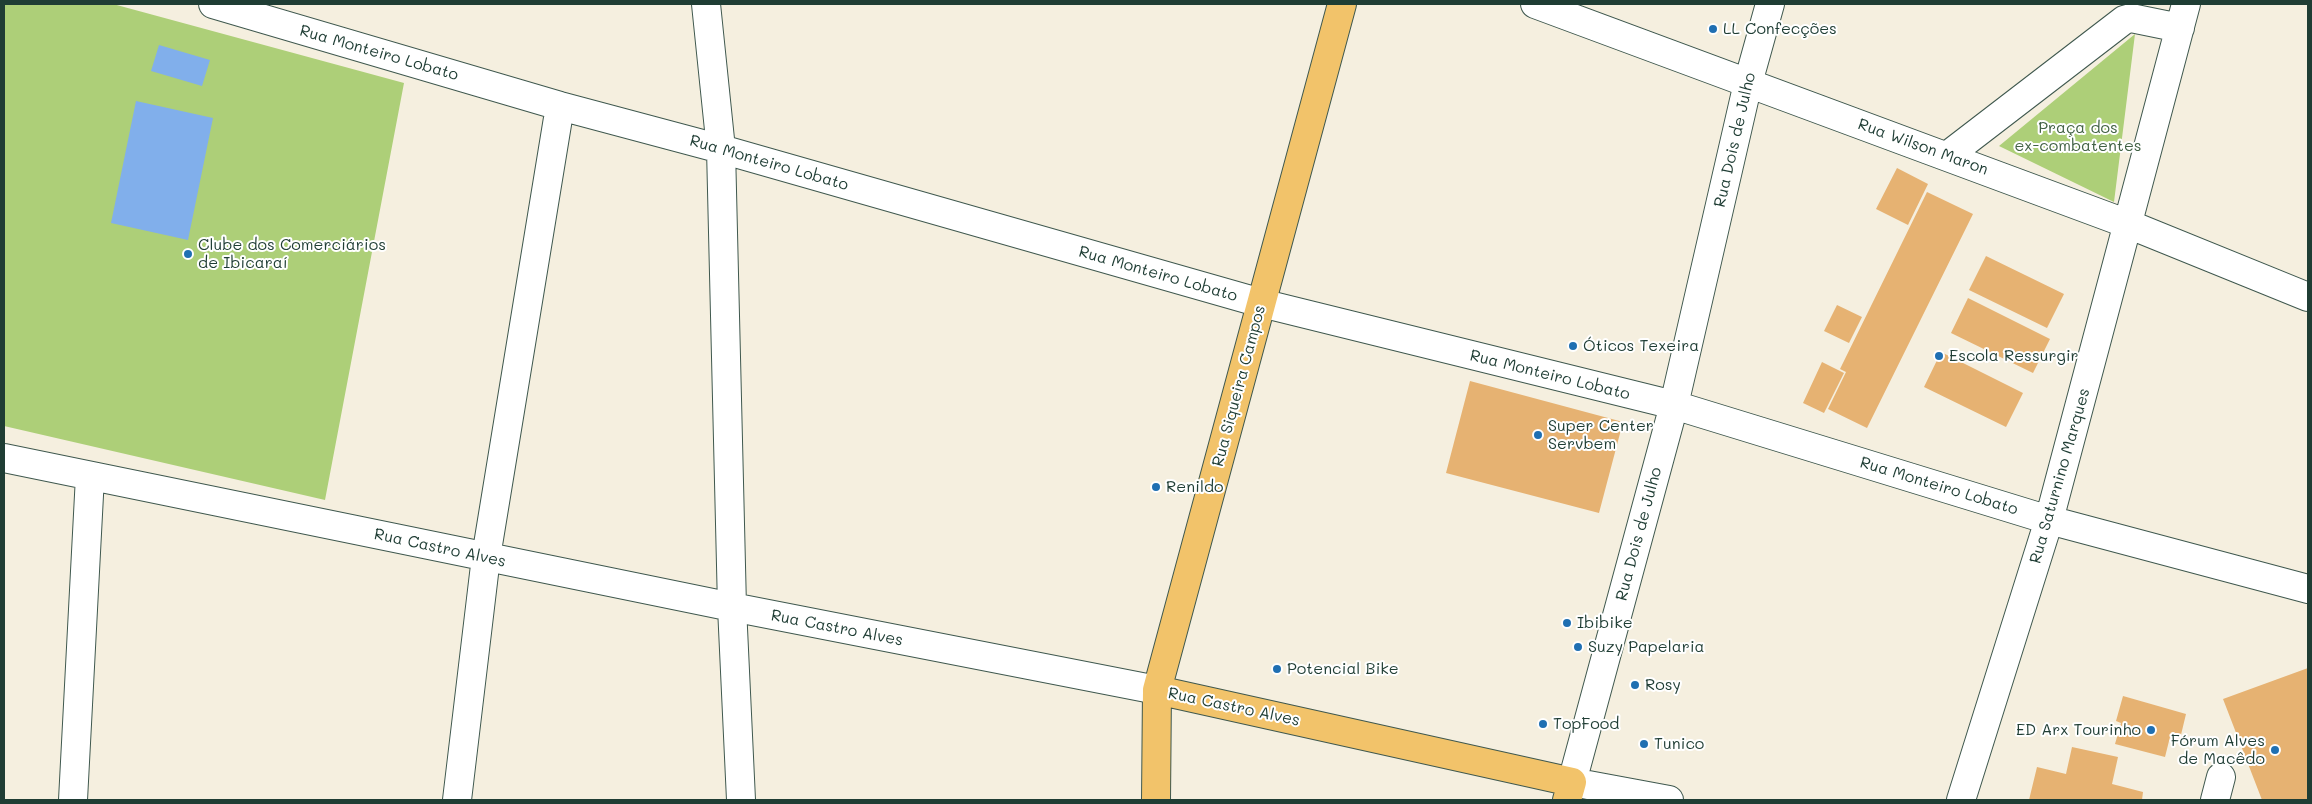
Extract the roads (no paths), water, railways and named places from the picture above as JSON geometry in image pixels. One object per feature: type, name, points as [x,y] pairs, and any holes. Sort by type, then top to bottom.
[{"type":"main road","name":"Rua Siqueira Campos","points":[[1156,800],[1158,690],[1342,4]]},
{"type":"main road","name":"Rua Castro Alves","points":[[1158,690],[1570,791]]},
{"type":"street","name":"Rua Monteiro Lobato","points":[[213,4],[560,106],[721,149],[1261,303],[1674,405],[2049,520],[2308,589]]},
{"type":"street","points":[[706,4],[721,149],[732,607],[740,800]]},
{"type":"street","name":"Rua Wilson Maron","points":[[1534,4],[2128,224],[2308,297]]},
{"type":"street","name":"Rua Dois de Julho","points":[[1570,791],[1674,405],[1748,83],[1770,4]]},
{"type":"street","points":[[1947,156],[2124,20],[2183,16]]},
{"type":"street","name":"Rua Saturnino Marques","points":[[1961,800],[2049,520],[2183,16]]},
{"type":"street","points":[[457,800],[486,557],[560,106]]},
{"type":"street","name":"Rua Castro Alves","points":[[4,458],[732,607],[1158,690]]},
{"type":"street","points":[[73,800],[90,476]]},
{"type":"street","name":"Rua Castro Alves","points":[[1570,791],[1669,800]]},
{"type":"water","points":[[159,45],[210,60],[202,86],[151,71]]},
{"type":"water","points":[[136,101],[213,118],[188,240],[111,223]]},
{"type":"place","name":"LL Confecções","points":[[1713,29]]},
{"type":"place","name":"Clube dos Comerciários de Ibicaraí","points":[[188,254]]},
{"type":"place","name":"Óticos Texeira","points":[[1573,346]]},
{"type":"place","name":"Escola Ressurgir","points":[[1939,356]]},
{"type":"place","name":"Super Center Servbem","points":[[1538,435]]},
{"type":"place","name":"Renildo","points":[[1156,487]]},
{"type":"place","name":"Ibibike","points":[[1567,623]]},
{"type":"place","name":"Suzy Papelaria","points":[[1578,647]]},
{"type":"place","name":"Potencial Bike","points":[[1277,669]]},
{"type":"place","name":"Rosy","points":[[1635,685]]},
{"type":"place","name":"TopFood","points":[[1543,724]]},
{"type":"place","name":"ED Arx Tourinho","points":[[2151,730]]},
{"type":"place","name":"Tunico","points":[[1644,744]]},
{"type":"place","name":"Fórum Alves de Macêdo","points":[[2275,750]]},
{"type":"park label","name":"Praça dos ex-combatentes","points":[[2078,137]]}]
